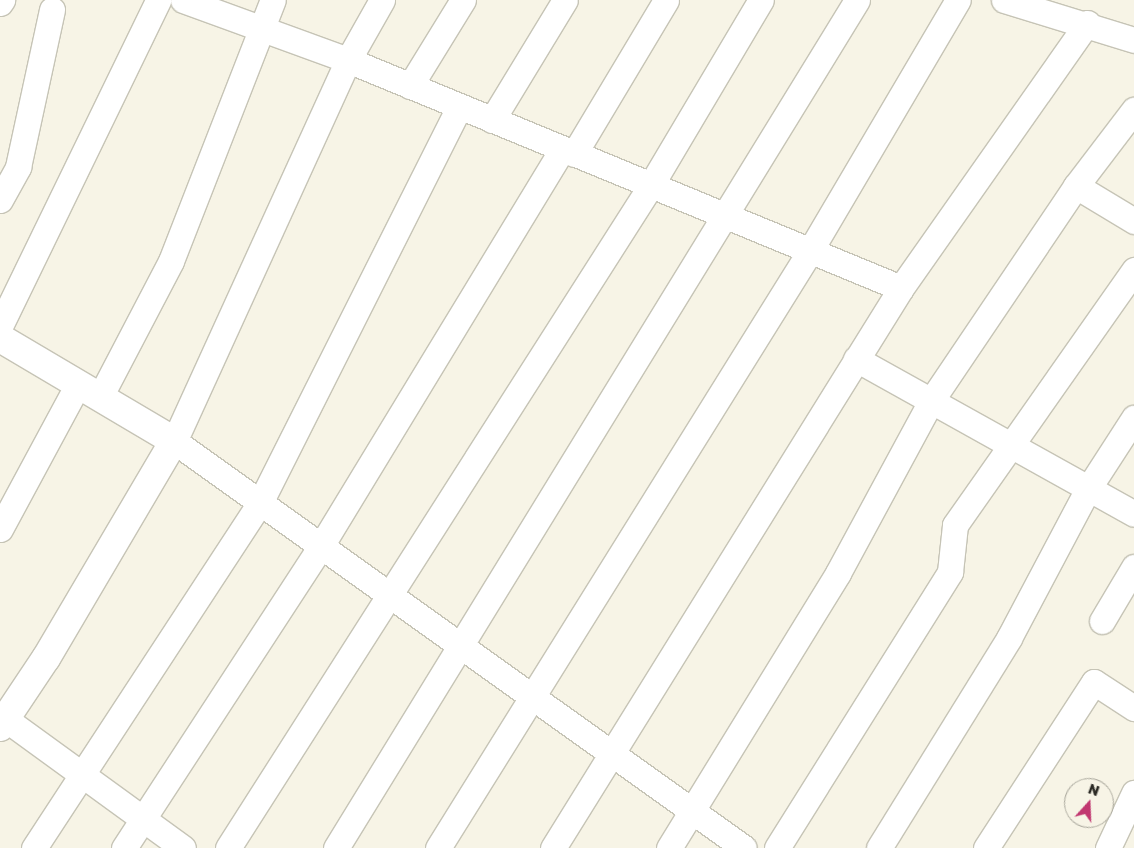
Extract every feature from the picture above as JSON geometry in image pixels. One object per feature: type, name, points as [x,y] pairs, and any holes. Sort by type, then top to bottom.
[{"type":"street","points":[[0,326],[158,0]]},
{"type":"street","points":[[183,0],[348,60],[901,288]]},
{"type":"street","points":[[0,529],[170,261],[274,0]]},
{"type":"street","points":[[183,848],[84,774],[2,720],[174,441],[348,60],[382,0]]},
{"type":"street","points":[[410,86],[463,0]]},
{"type":"street","points":[[492,120],[565,0]]},
{"type":"street","points":[[124,848],[321,546],[568,151],[666,0]]},
{"type":"street","points":[[228,848],[651,185],[761,0]]},
{"type":"street","points":[[336,848],[727,216],[858,0]]},
{"type":"street","points":[[438,848],[810,250],[958,0]]},
{"type":"street","points":[[1004,0],[1087,23],[1134,40]]},
{"type":"street","points":[[0,200],[18,167],[52,10]]},
{"type":"street","points":[[553,848],[901,288],[1087,23]]},
{"type":"street","points":[[34,848],[260,503],[459,107]]},
{"type":"street","points":[[669,848],[838,573],[931,401],[1076,186],[1134,110]]},
{"type":"street","points":[[1076,186],[1134,221]]},
{"type":"street","points":[[777,848],[950,572],[955,525],[1008,445],[1134,270]]},
{"type":"street","points":[[0,338],[174,441],[744,848]]},
{"type":"street","points":[[856,359],[1134,514]]},
{"type":"street","points":[[879,848],[1008,638],[1088,489],[1134,418]]},
{"type":"street","points":[[1102,621],[1134,567]]},
{"type":"street","points":[[986,848],[1094,682],[1134,708]]},
{"type":"street","points":[[1108,848],[1134,793]]}]
